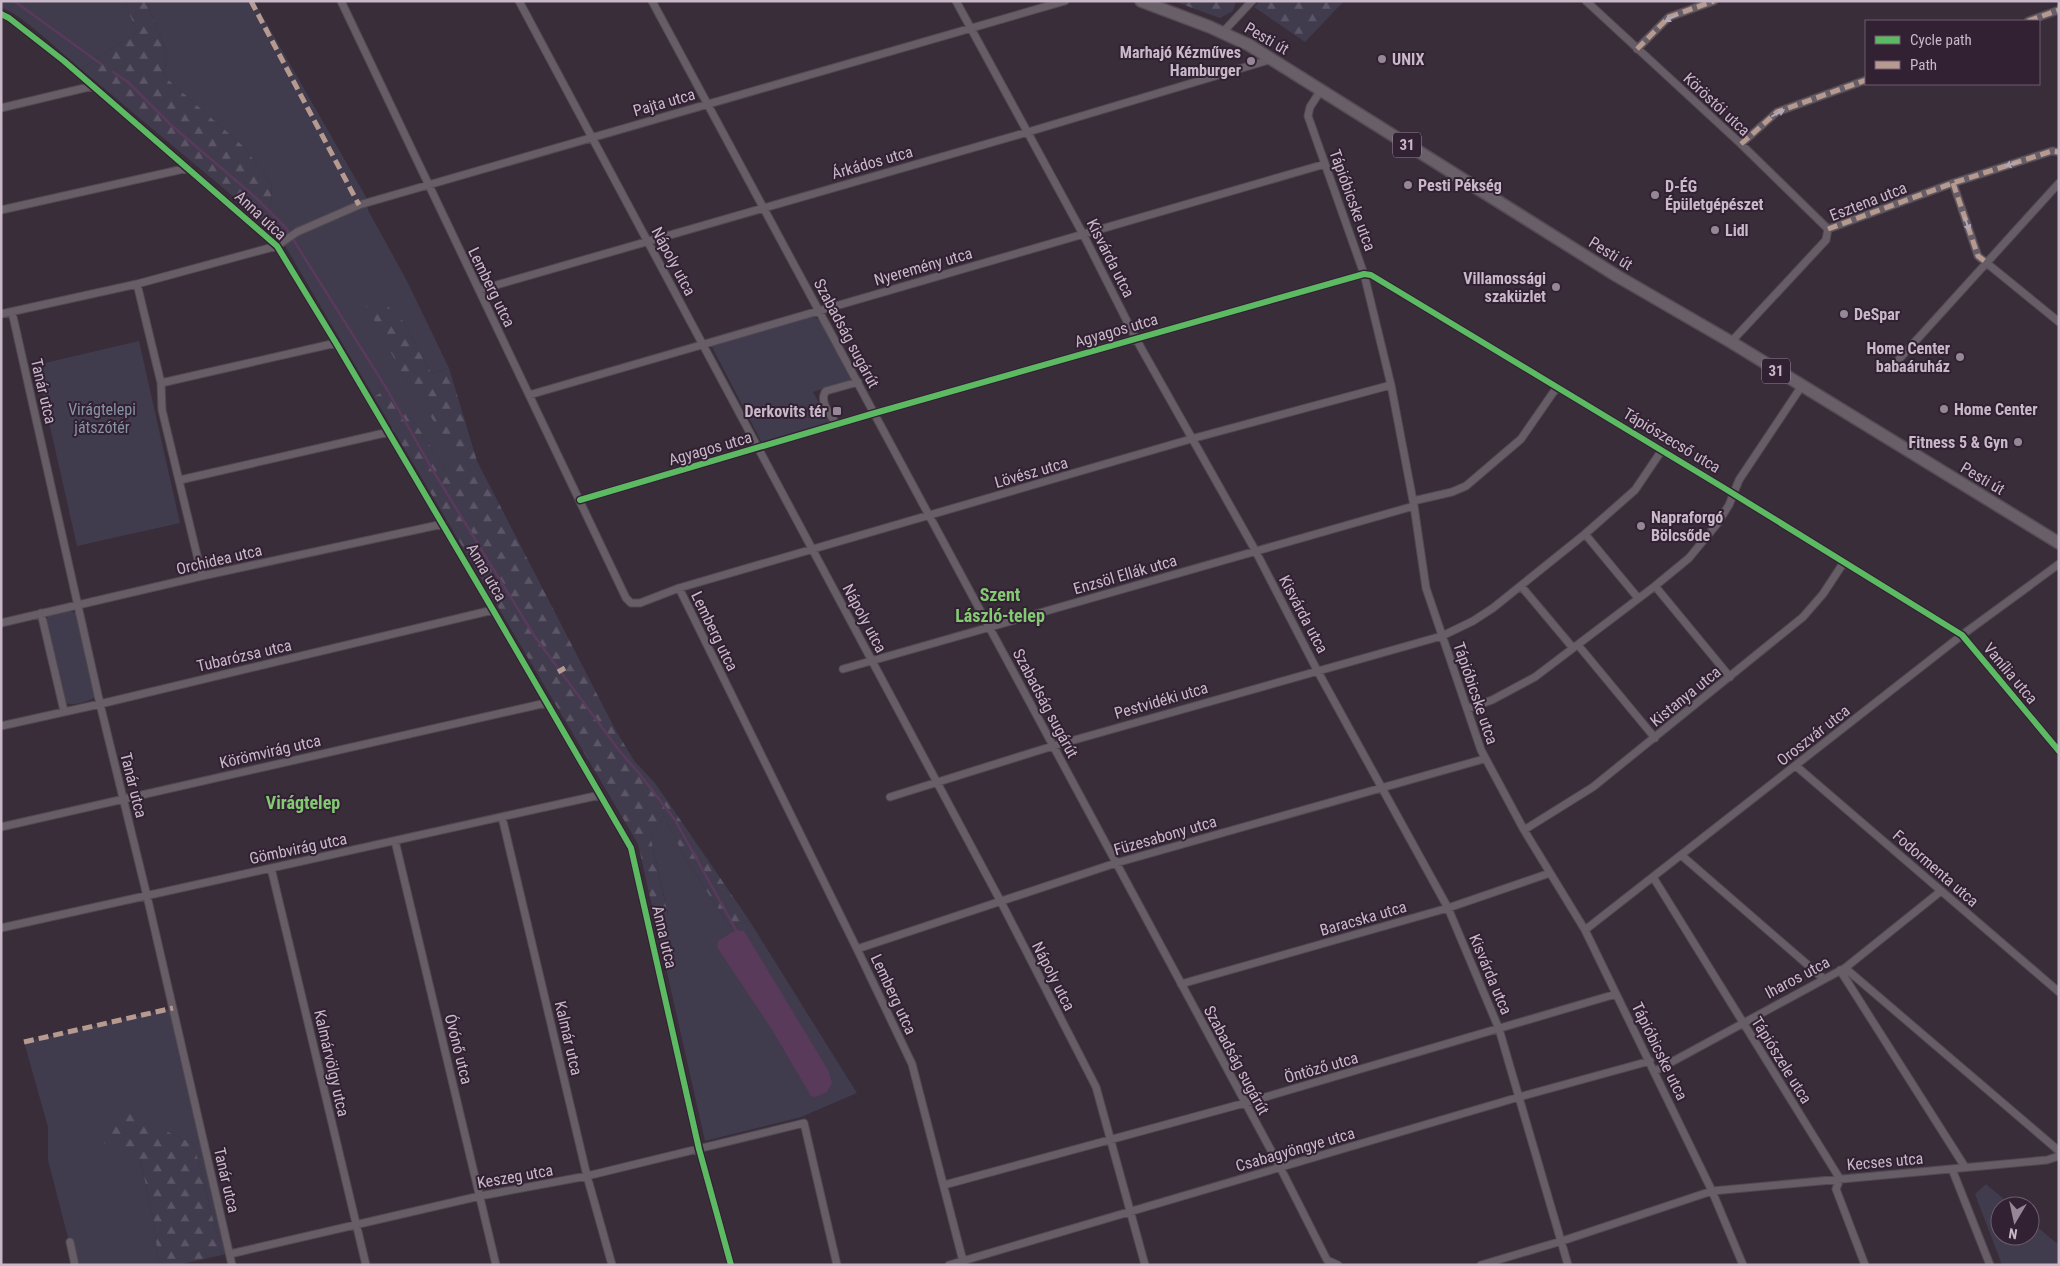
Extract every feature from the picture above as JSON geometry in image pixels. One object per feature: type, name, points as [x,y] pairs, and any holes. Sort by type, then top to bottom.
[{"type":"main road","name":"Pesti út","points":[[1141,1],[1223,32],[1249,45],[1609,271],[1731,342],[1801,387],[2059,543]]},
{"type":"street","name":"Lemberg utca","points":[[341,1],[626,598],[631,603],[640,603],[679,588],[912,1064],[964,1263]]},
{"type":"street","name":"Nápoly utca","points":[[519,1],[937,781],[1096,1088],[1145,1265]]},
{"type":"street","name":"Szabadság sugárút","points":[[652,1],[1280,1168],[1326,1263]]},
{"type":"street","name":"Kisvárda utca","points":[[956,1],[1083,234],[1136,339],[1255,550],[1317,670],[1448,908],[1499,1029],[1568,1265]]},
{"type":"street","name":"Pajta utca","points":[[1,314],[136,284],[278,245],[297,232],[359,204],[1065,1]]},
{"type":"street","name":"Köröstói utca","points":[[1586,1],[1741,144],[1828,229]]},
{"type":"street","points":[[1637,49],[1670,17],[1714,1]]},
{"type":"street","points":[[1223,32],[1250,2]]},
{"type":"street","points":[[2031,20],[2059,10]]},
{"type":"street","name":"Anna utca","points":[[1,14],[9,18],[94,86],[278,245],[443,524],[630,848],[699,1149],[731,1265]]},
{"type":"street","name":"Árkádos utca","points":[[479,290],[1028,132],[1272,59]]},
{"type":"street","points":[[1741,144],[1777,112],[1865,80]]},
{"type":"street","points":[[1,108],[94,86]]},
{"type":"street","name":"Tápióbicske utca","points":[[1321,90],[1310,106],[1308,116],[1364,274],[1391,385],[1414,504],[1422,572],[1484,759],[1524,830],[1586,930],[1712,1191],[1743,1265]]},
{"type":"street","name":"Esztena utca","points":[[1731,342],[1826,240],[1828,229],[1952,183],[2052,151],[2059,152]]},
{"type":"street","name":"Nyeremény utca","points":[[529,395],[1325,164]]},
{"type":"street","points":[[1,210],[188,168]]},
{"type":"street","points":[[1952,183],[1978,256],[2059,322]]},
{"type":"street","points":[[1892,367],[2059,183]]},
{"type":"street","name":"Agyagos utca","points":[[580,500],[1364,274]]},
{"type":"street","name":"Tápiószecső utca","points":[[1364,274],[1378,277],[1962,636]]},
{"type":"street","points":[[136,284],[161,383],[162,410],[202,576]]},
{"type":"street","name":"Tanár utca","points":[[12,312],[100,704],[147,896],[232,1265]]},
{"type":"street","points":[[161,383],[336,343]]},
{"type":"street","points":[[837,425],[823,400],[823,395],[826,391],[858,382]]},
{"type":"street","name":"Lövész utca","points":[[679,588],[1191,439],[1391,385]]},
{"type":"street","name":"Enzsöl Ellák utca","points":[[843,670],[1452,492],[1466,486],[1521,439],[1557,386]]},
{"type":"street","points":[[1467,709],[1513,690],[1535,677],[1689,558],[1704,542],[1721,518],[1739,480],[1801,387]]},
{"type":"street","points":[[180,480],[389,432]]},
{"type":"street","name":"Pestvidéki utca","points":[[890,797],[1053,746],[1442,636],[1473,621],[1521,586],[1585,534],[1635,490],[1662,450]]},
{"type":"street","name":"Orchidea utca","points":[[1,623],[202,576],[443,524]]},
{"type":"street","points":[[1585,534],[1638,598]]},
{"type":"street","name":"Kistanya utca","points":[[1524,830],[1594,787],[1803,617],[1823,594],[1844,562]]},
{"type":"street","name":"Oroszvár utca","points":[[1586,930],[1962,636],[2059,564]]},
{"type":"street","points":[[1521,586],[1655,738]]},
{"type":"street","points":[[1655,586],[1730,677]]},
{"type":"street","name":"Tubarózsa utca","points":[[1,726],[493,610]]},
{"type":"street","points":[[41,613],[64,712]]},
{"type":"street","name":"Vanília utca","points":[[1962,636],[2059,751]]},
{"type":"street","name":"Körömvirág utca","points":[[1,827],[546,703]]},
{"type":"street","name":"Füzesabony utca","points":[[857,949],[1116,863],[1484,759]]},
{"type":"street","name":"Fodormenta utca","points":[[1796,766],[2059,992]]},
{"type":"street","name":"Gömbvirág utca","points":[[1,928],[600,795]]},
{"type":"street","name":"Kalmár utca","points":[[502,817],[587,1176],[612,1265]]},
{"type":"street","name":"Óvónő utca","points":[[395,841],[496,1265]]},
{"type":"street","points":[[1681,855],[1824,979]]},
{"type":"street","name":"Kalmárvölgy utca","points":[[271,868],[366,1265]]},
{"type":"street","name":"Baracska utca","points":[[1181,984],[1448,908],[1550,872]]},
{"type":"street","name":"Tápiószele utca","points":[[1653,877],[1840,1179],[1836,1189],[1865,1265]]},
{"type":"street","name":"Iharos utca","points":[[1655,1071],[1842,969],[1941,891]]},
{"type":"street","points":[[1842,969],[2059,1151]]},
{"type":"street","points":[[1842,969],[1965,1168]]},
{"type":"street","name":"Öntöző utca","points":[[944,1185],[1245,1103],[1616,994]]},
{"type":"street","name":"Csabagyöngye utca","points":[[949,1265],[964,1263],[1519,1097],[1650,1061]]},
{"type":"street","name":"Keszeg utca","points":[[230,1254],[480,1196],[587,1176],[804,1123],[837,1265]]},
{"type":"street","name":"Kecses utca","points":[[1482,1265],[1562,1241],[1712,1191],[2047,1160],[2059,1156]]},
{"type":"street","points":[[1952,1169],[1990,1265]]},
{"type":"street","points":[[70,1242],[76,1265]]},
{"type":"street","points":[[1326,1263],[1338,1265]]},
{"type":"green space","points":[[1,1],[124,1],[137,32],[81,69],[29,25],[1,8]]},
{"type":"green space","points":[[124,1],[146,1],[167,53],[164,76],[244,147],[271,183],[272,204],[259,218],[81,69],[137,32]]},
{"type":"green space","points":[[146,1],[254,1],[366,197],[368,210],[406,279],[449,368],[432,374],[403,321],[405,379],[460,458],[445,469],[391,387],[374,397],[278,234],[259,218],[272,204],[271,183],[244,147],[164,76],[167,53]]},
{"type":"green space","points":[[1173,1],[1236,1],[1233,11],[1220,18]]},
{"type":"green space","points":[[1260,1],[1344,1],[1305,42],[1254,7]]},
{"type":"green space","points":[[378,297],[403,321],[432,374],[449,368],[477,461],[616,731],[635,762],[655,783],[749,920],[730,927],[684,856],[664,816],[651,839],[668,915],[656,924],[638,844],[374,397],[391,386],[445,469],[459,458],[405,379],[366,305]]},
{"type":"green space","points":[[812,316],[820,320],[851,380],[813,392],[830,423],[763,445],[711,345]]},
{"type":"green space","name":"Virágtelepi játszótér","points":[[139,341],[180,523],[77,546],[36,365]]},
{"type":"green space","points":[[69,611],[76,613],[78,616],[95,694],[95,697],[72,704],[65,703],[46,622],[48,616]]},
{"type":"green space","points":[[664,816],[684,856],[730,927],[749,920],[857,1093],[801,1117],[705,1141],[656,924],[668,914],[651,839]]},
{"type":"green space","points":[[173,1008],[230,1254],[222,1255],[194,1144],[170,1133],[140,1159],[153,1217],[159,1265],[75,1265],[48,1160],[48,1127],[24,1042]]},
{"type":"green space","points":[[118,1110],[139,1115],[194,1144],[222,1255],[178,1265],[159,1265],[153,1217],[140,1159],[104,1143]]},
{"type":"green space","points":[[1986,1184],[2000,1196],[1990,1196],[1990,1233],[1975,1194]]},
{"type":"green space","points":[[2040,1229],[2059,1245],[2059,1265],[2002,1265],[1995,1246],[2040,1246]]},
{"type":"shaded area","points":[[736,930],[744,931],[828,1070],[832,1083],[827,1092],[815,1097],[811,1096],[771,1028],[717,947],[718,941]]},
{"type":"waterway","points":[[14,1],[101,64]]},
{"type":"waterway","points":[[113,72],[128,82],[171,125],[254,196],[286,228],[388,391],[432,469],[535,637],[621,753],[675,820],[736,930]]},
{"type":"marked path","points":[[251,1],[359,205]]},
{"type":"marked path","points":[[1637,49],[1669,17],[1714,1]]},
{"type":"marked path","points":[[2031,20],[2059,10]]},
{"type":"marked path","points":[[1741,144],[1777,112],[1865,80]]},
{"type":"marked path","points":[[1828,229],[1953,183],[2052,151],[2059,152]]},
{"type":"marked path","points":[[1953,183],[1978,256],[1986,262]]},
{"type":"marked path","points":[[558,672],[565,668]]},
{"type":"marked path","points":[[24,1042],[173,1008]]},
{"type":"cycle path","points":[[1,14],[9,18],[64,61],[277,246],[493,610],[631,848],[699,1149],[731,1265]]},
{"type":"cycle path","points":[[580,500],[875,413],[1364,274],[1371,275],[1724,488],[1962,635],[2059,751]]},
{"type":"place","name":"UNIX","points":[[1382,59]]},
{"type":"place","name":"Marhajó Kézműves Hamburger","points":[[1251,61]]},
{"type":"place","name":"Pesti Pékség","points":[[1408,185]]},
{"type":"place","name":"D-ÉG Épületgépészet","points":[[1655,195]]},
{"type":"place","name":"Lidl","points":[[1715,230]]},
{"type":"place","name":"Villamossági szaküzlet","points":[[1556,287]]},
{"type":"place","name":"DeSpar","points":[[1844,314]]},
{"type":"place","name":"Home Center babaáruház","points":[[1960,357]]},
{"type":"place","name":"Home Center","points":[[1944,409]]},
{"type":"place","name":"Derkovits tér","points":[[837,411]]},
{"type":"place","name":"Fitness 5 & Gyn","points":[[2018,442]]},
{"type":"place","name":"Napraforgó Bölcsőde","points":[[1641,526]]},
{"type":"district","name":"Szent László-telep","points":[[1000,605]]},
{"type":"district","name":"Virágtelep","points":[[303,803]]}]
